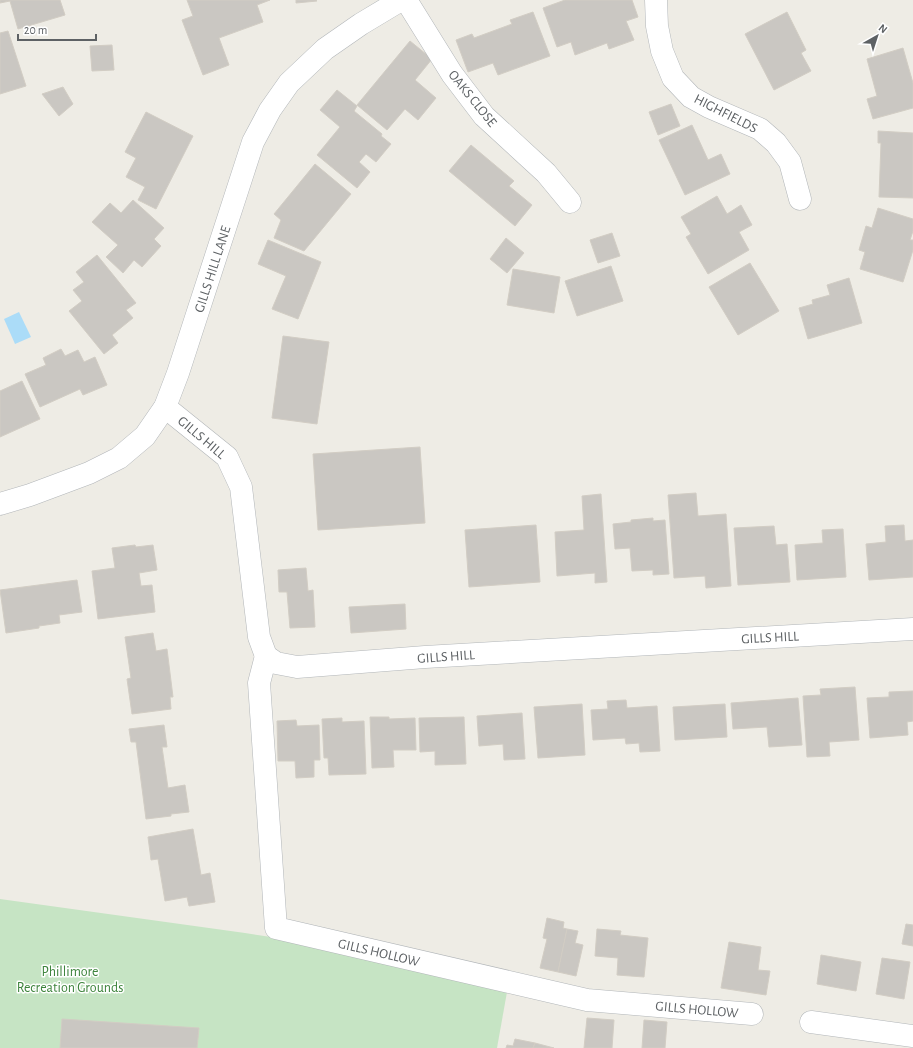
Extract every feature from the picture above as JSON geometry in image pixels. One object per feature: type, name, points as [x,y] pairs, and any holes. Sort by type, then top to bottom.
[{"type":"street","name":"GILLS HILL LANE","points":[[0,504],[30,495],[88,473],[119,458],[145,436],[165,407],[178,373],[253,142],[270,110],[289,83],[325,49],[360,24],[401,0]]},
{"type":"street","name":"OAKS CLOSE","points":[[406,0],[452,74],[484,116],[546,172],[570,202]]},
{"type":"street","name":"HIGHFIELDS","points":[[656,0],[657,26],[662,51],[673,78],[691,97],[709,107],[760,129],[776,143],[790,162],[800,199]]},
{"type":"street","name":"GILLS HILL","points":[[165,407],[227,457],[241,487],[259,637],[266,656],[276,663],[297,667],[425,657],[913,629]]},
{"type":"street","name":"GILLS HOLLOW","points":[[266,656],[259,683],[276,928],[587,1000],[752,1014]]},
{"type":"street","points":[[811,1022],[913,1036]]},
{"type":"green space","name":"Phillimore Recreation Grounds","points":[[0,899],[271,937],[507,992],[497,1048],[0,1048]]},
{"type":"water","points":[[19,312],[31,337],[15,344],[4,319]]},
{"type":"building","points":[[0,0],[60,0],[65,15],[18,29],[10,1],[0,3]]},
{"type":"building","points":[[187,0],[270,0],[257,5],[263,22],[219,38],[229,65],[203,75],[182,20],[193,16]]},
{"type":"building","points":[[296,0],[316,0],[317,1],[296,3]]},
{"type":"building","points":[[565,0],[632,0],[638,17],[626,21],[634,40],[609,49],[607,43],[575,55],[571,42],[557,47],[543,8]]},
{"type":"building","points":[[533,12],[550,56],[498,75],[493,63],[468,72],[456,40],[472,34],[474,38],[512,24],[510,20]]},
{"type":"building","points":[[787,12],[806,50],[801,53],[811,71],[774,90],[745,34]]},
{"type":"building","points":[[8,31],[26,86],[0,94],[0,33]]},
{"type":"building","points":[[410,41],[432,59],[415,80],[436,98],[418,120],[405,109],[387,130],[357,105]]},
{"type":"building","points":[[112,45],[114,70],[92,71],[90,46]]},
{"type":"building","points":[[903,48],[913,83],[913,108],[873,119],[867,99],[877,96],[867,59]]},
{"type":"building","points":[[63,87],[73,104],[59,116],[42,94]]},
{"type":"building","points":[[337,90],[357,106],[354,111],[382,134],[381,136],[391,144],[376,162],[366,154],[359,162],[370,172],[357,188],[317,155],[340,127],[320,110]]},
{"type":"building","points":[[671,104],[680,126],[658,135],[649,112]]},
{"type":"building","points":[[146,112],[193,136],[156,209],[138,200],[145,187],[126,177],[136,158],[125,152]]},
{"type":"building","points":[[692,125],[708,160],[721,154],[730,174],[685,195],[659,140]]},
{"type":"building","points":[[878,131],[913,133],[913,198],[879,197],[881,143],[878,143]]},
{"type":"building","points":[[471,145],[514,181],[509,186],[532,205],[515,226],[449,171]]},
{"type":"building","points":[[315,164],[351,194],[304,251],[274,238],[281,220],[274,214]]},
{"type":"building","points":[[717,196],[727,214],[741,205],[752,225],[739,232],[749,250],[708,274],[686,237],[691,234],[681,217]]},
{"type":"building","points":[[133,200],[164,228],[154,239],[161,246],[142,267],[134,260],[123,273],[106,257],[118,245],[92,222],[110,203],[121,213]]},
{"type":"building","points":[[878,208],[913,219],[913,231],[910,240],[913,240],[913,250],[903,282],[860,269],[865,252],[859,250],[866,226],[872,228]]},
{"type":"building","points":[[612,233],[620,256],[598,263],[590,240]]},
{"type":"building","points":[[506,238],[524,253],[507,273],[490,259]]},
{"type":"building","points":[[268,240],[321,262],[298,319],[272,309],[286,276],[258,264]]},
{"type":"building","points":[[97,255],[136,303],[126,310],[133,318],[112,335],[118,343],[104,354],[69,311],[82,301],[73,290],[84,282],[76,272]]},
{"type":"building","points":[[750,263],[779,311],[738,335],[709,287]]},
{"type":"building","points":[[611,266],[623,301],[577,316],[565,281]]},
{"type":"building","points":[[513,269],[560,277],[554,313],[507,305]]},
{"type":"building","points":[[849,278],[862,323],[808,339],[799,308],[813,304],[812,300],[830,295],[827,285]]},
{"type":"building","points":[[283,336],[329,342],[317,424],[272,418]]},
{"type":"building","points":[[61,349],[65,356],[78,350],[84,362],[95,357],[107,385],[83,395],[80,389],[40,407],[25,374],[46,365],[43,358]]},
{"type":"building","points":[[22,381],[40,419],[0,437],[0,391]]},
{"type":"building","points":[[420,447],[425,523],[318,530],[313,454]]},
{"type":"building","points":[[696,493],[698,516],[726,514],[731,586],[706,588],[705,576],[674,578],[668,495]]},
{"type":"building","points":[[601,494],[607,582],[595,583],[595,573],[557,576],[555,532],[584,530],[582,496]]},
{"type":"building","points":[[653,518],[653,521],[665,520],[669,574],[653,575],[653,570],[632,571],[630,548],[615,549],[613,524],[631,522],[631,520]]},
{"type":"building","points":[[536,525],[540,582],[469,587],[465,530]]},
{"type":"building","points":[[904,525],[905,541],[913,540],[913,577],[869,580],[866,544],[886,542],[885,526]]},
{"type":"building","points":[[774,526],[776,545],[787,544],[790,582],[738,585],[734,528]]},
{"type":"building","points":[[843,529],[846,577],[797,580],[795,545],[823,543],[822,530]]},
{"type":"building","points":[[135,545],[136,547],[153,545],[157,570],[139,573],[141,586],[152,585],[155,612],[98,619],[92,571],[115,568],[112,548]]},
{"type":"building","points":[[306,568],[308,591],[313,590],[315,627],[290,628],[287,592],[279,592],[278,570]]},
{"type":"building","points":[[77,580],[82,612],[59,615],[60,623],[6,633],[0,590]]},
{"type":"building","points":[[405,604],[406,629],[351,633],[349,607]]},
{"type":"building","points":[[153,633],[156,651],[167,649],[173,697],[170,697],[171,709],[132,714],[127,679],[131,678],[125,637]]},
{"type":"building","points":[[855,687],[859,740],[829,742],[830,756],[807,757],[803,696],[821,695],[820,689]]},
{"type":"building","points":[[913,691],[913,721],[907,722],[908,735],[870,738],[867,698],[889,697],[889,692]]},
{"type":"building","points":[[798,698],[802,745],[769,747],[767,727],[733,729],[731,703]]},
{"type":"building","points":[[626,700],[627,708],[657,706],[660,751],[640,752],[639,743],[626,744],[625,738],[593,740],[591,710],[608,709],[607,701]]},
{"type":"building","points":[[582,704],[585,755],[538,758],[534,707]]},
{"type":"building","points":[[725,704],[727,737],[675,740],[673,707]]},
{"type":"building","points":[[522,713],[525,759],[504,760],[503,744],[479,746],[477,716]]},
{"type":"building","points":[[370,717],[389,717],[389,719],[415,718],[416,750],[393,750],[394,767],[372,768]]},
{"type":"building","points":[[464,717],[466,764],[435,765],[435,751],[420,752],[419,718]]},
{"type":"building","points":[[342,718],[342,722],[364,721],[366,774],[329,775],[328,758],[324,758],[322,719]]},
{"type":"building","points":[[296,720],[297,726],[319,725],[320,760],[314,760],[314,777],[296,778],[295,761],[278,761],[277,721]]},
{"type":"building","points":[[164,725],[167,747],[162,747],[168,788],[185,785],[189,812],[146,819],[136,742],[131,742],[129,729]]},
{"type":"building","points":[[193,829],[201,875],[210,873],[215,902],[189,906],[187,897],[165,901],[158,859],[151,860],[148,837]]},
{"type":"building","points":[[547,918],[564,922],[563,928],[567,929],[558,972],[540,968],[547,939],[543,938]]},
{"type":"building","points":[[906,924],[913,925],[913,946],[902,944]]},
{"type":"building","points":[[567,929],[578,931],[575,943],[583,945],[576,976],[558,972]]},
{"type":"building","points":[[597,929],[621,931],[620,935],[648,938],[644,977],[617,975],[618,958],[595,956]]},
{"type":"building","points":[[729,942],[761,947],[758,970],[770,971],[766,995],[721,988]]},
{"type":"building","points":[[821,955],[861,962],[856,991],[817,984]]},
{"type":"building","points":[[882,958],[910,962],[904,999],[876,994]]},
{"type":"building","points":[[587,1018],[614,1020],[612,1048],[584,1048]]},
{"type":"building","points":[[62,1019],[199,1028],[197,1048],[60,1048]]},
{"type":"building","points":[[644,1020],[667,1022],[665,1048],[642,1048]]},
{"type":"building","points":[[515,1039],[535,1043],[533,1048],[506,1048],[507,1045],[513,1046]]},
{"type":"building","points":[[535,1043],[554,1048],[533,1048]]}]
